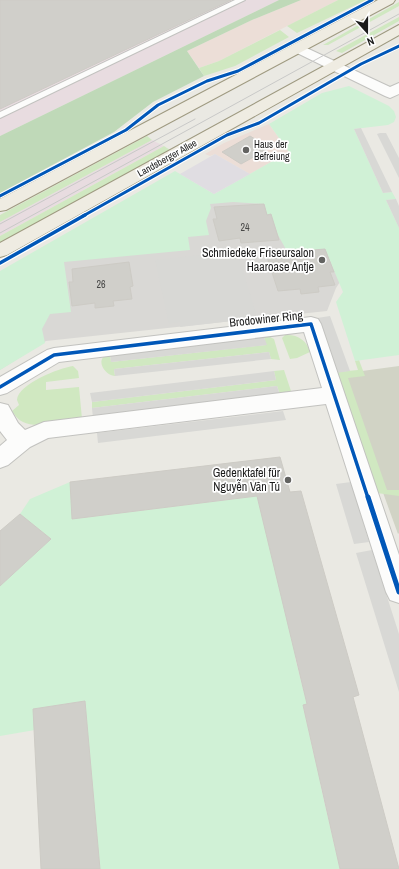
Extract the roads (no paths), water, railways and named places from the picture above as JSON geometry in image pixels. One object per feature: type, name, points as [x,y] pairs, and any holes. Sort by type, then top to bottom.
[{"type":"main road","points":[[0,206],[388,0]]},
{"type":"main road","name":"Landsberger Allee","points":[[0,251],[399,29]]},
{"type":"street","points":[[298,48],[390,93],[399,88]]},
{"type":"street","name":"Brodowiner Ring","points":[[0,387],[54,355],[311,324],[333,395],[399,592]]},
{"type":"street","points":[[0,459],[22,441],[44,430],[333,395]]},
{"type":"street","points":[[0,411],[10,429],[22,441]]},
{"type":"lane","points":[[0,115],[242,0]]},
{"type":"tram line","points":[[0,233],[399,14]]},
{"type":"tram line","points":[[0,224],[195,119]]},
{"type":"place","name":"Haus der Befreiung","points":[[246,150]]},
{"type":"place","name":"Schmiedeke Friseursalon Haaroase Antje","points":[[322,260]]},
{"type":"place","name":"Gedenktafel für Nguyễn Văn Tú","points":[[288,480]]}]
